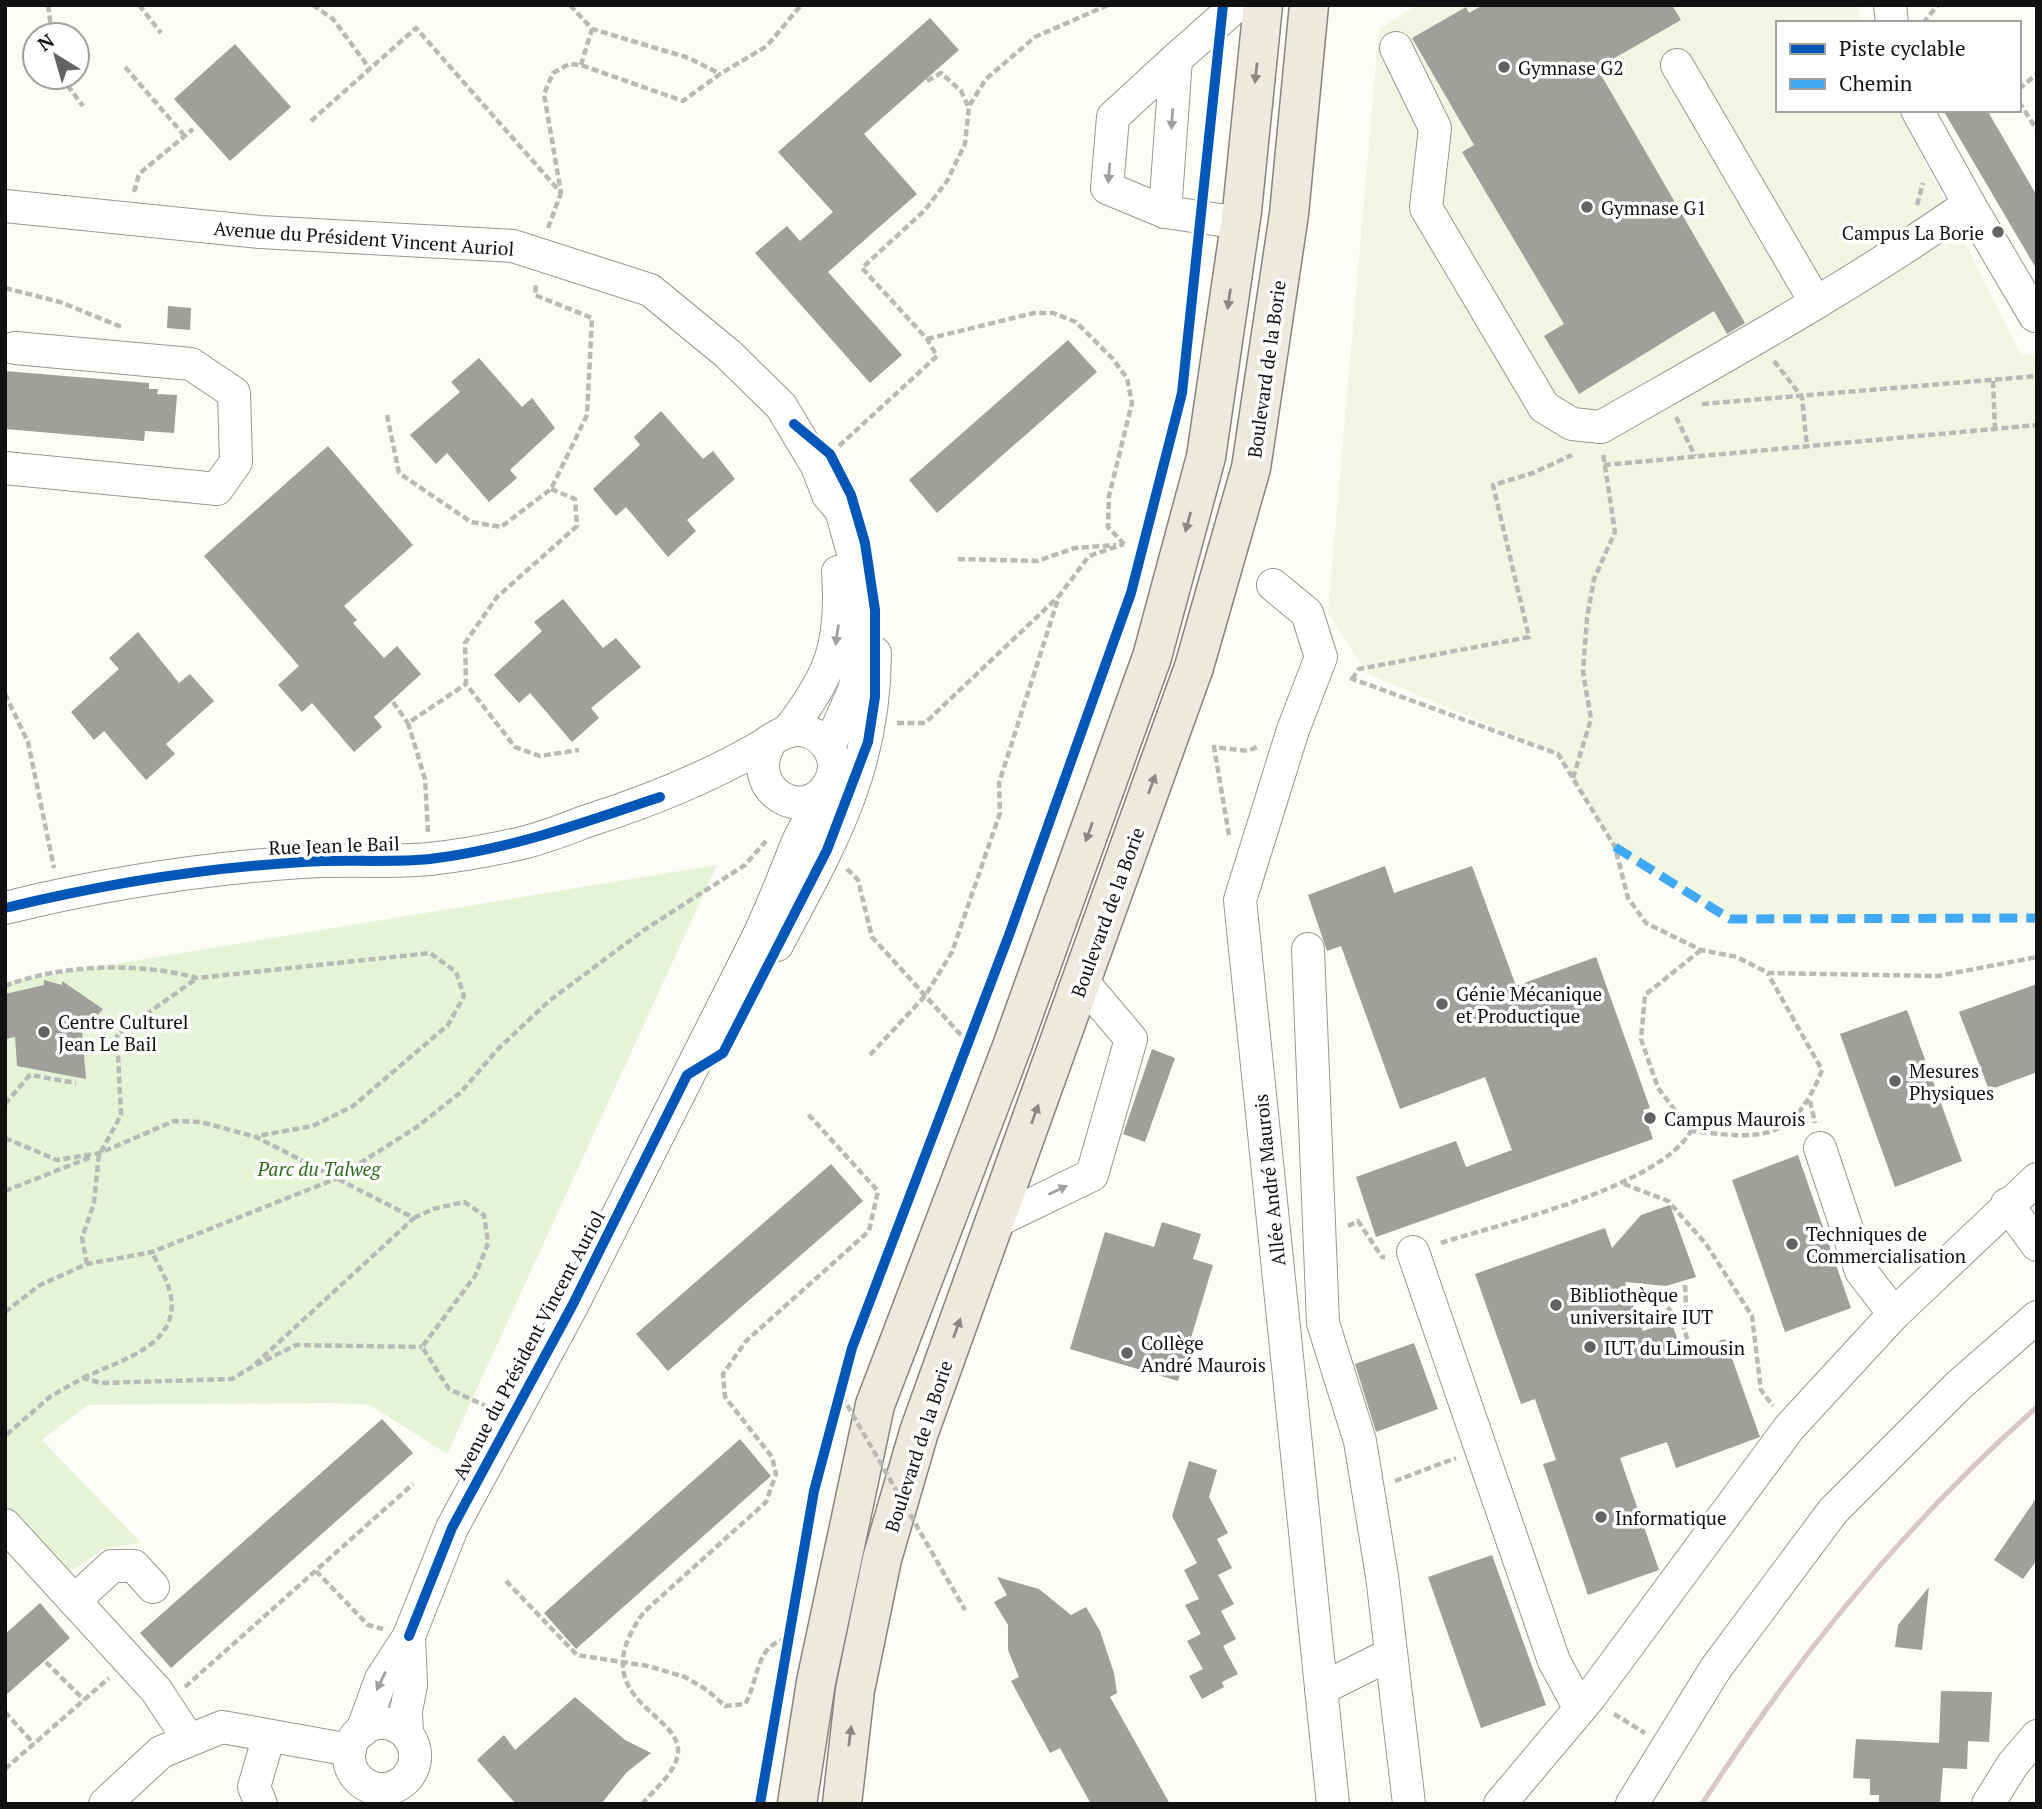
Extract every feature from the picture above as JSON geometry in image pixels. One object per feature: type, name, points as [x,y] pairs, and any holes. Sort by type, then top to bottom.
[{"type":"main road","points":[[797,1804],[816,1682],[875,1405],[1011,1049],[1152,657],[1206,457],[1241,223],[1264,5]]},
{"type":"main road","name":"Boulevard de la Borie","points":[[842,1804],[855,1690],[882,1559],[919,1432],[1194,667],[1251,468],[1289,214],[1309,5]]},
{"type":"street","points":[[1237,5],[1113,117],[1107,188],[1165,212],[1241,223]]},
{"type":"street","points":[[1396,48],[1435,128],[1426,208],[1544,407],[1572,424],[1601,427],[1816,303],[1903,250],[1969,204]]},
{"type":"street","points":[[1165,212],[1176,59]]},
{"type":"street","points":[[1677,65],[1816,303]]},
{"type":"street","points":[[1918,112],[2035,316]]},
{"type":"street","name":"Avenue du Président Vincent Auriol","points":[[5,206],[260,232],[513,246],[650,290],[729,354],[794,424],[828,495],[841,510],[850,540],[862,613],[860,662],[854,690],[829,747]]},
{"type":"street","points":[[5,468],[217,489],[236,462],[234,393],[191,364],[15,348]]},
{"type":"street","points":[[720,770],[774,791],[803,802],[823,792],[833,774],[834,760],[829,747],[810,732],[779,736],[762,758],[774,791],[812,847],[856,782],[868,742],[875,697],[875,610],[865,542],[851,495],[830,454],[794,424]]},
{"type":"street","name":"Avenue du Président Vincent Auriol","points":[[779,736],[824,681],[835,652],[839,589],[837,562],[826,515],[828,495]]},
{"type":"street","points":[[1273,585],[1307,612],[1321,657]]},
{"type":"street","name":"Allée André Maurois","points":[[1321,657],[1293,730],[1240,900],[1333,1804]]},
{"type":"street","name":"Rue Jean le Bail","points":[[5,908],[58,895],[189,871],[307,861],[429,859],[524,843],[660,797],[720,770],[779,736]]},
{"type":"street","name":"Avenue du Président Vincent Auriol","points":[[356,1740],[381,1679],[409,1636],[452,1528],[509,1417],[572,1306],[775,903],[812,847],[815,813],[823,792]]},
{"type":"street","points":[[1308,949],[1323,1323],[1360,1441],[1382,1576],[1409,1804]]},
{"type":"street","points":[[997,1221],[1092,1175],[1131,1040],[1082,981]]},
{"type":"street","points":[[1821,1148],[1861,1272],[1894,1314]]},
{"type":"street","points":[[1500,1804],[1580,1709],[1789,1428],[1894,1314],[2037,1179]]},
{"type":"street","points":[[2007,1205],[2037,1245]]},
{"type":"street","points":[[1413,1252],[1554,1661],[1580,1709]]},
{"type":"street","points":[[1632,1804],[1716,1668],[1833,1511],[1959,1385],[2037,1317]]},
{"type":"street","points":[[5,1525],[156,1690],[190,1740]]},
{"type":"street","points":[[75,1601],[112,1566],[134,1566],[153,1587]]},
{"type":"street","name":"Avenue du Président Vincent Auriol","points":[[407,1734],[406,1711],[411,1685],[409,1636]]},
{"type":"street","points":[[1321,1689],[1391,1654]]},
{"type":"street","points":[[104,1804],[161,1752],[222,1727],[269,1736],[356,1740],[380,1724],[390,1725],[407,1734],[415,1753],[414,1766],[396,1794],[380,1789],[365,1793],[350,1762],[356,1740]]},
{"type":"street","points":[[261,1804],[254,1787],[269,1736]]},
{"type":"street","points":[[1988,1804],[2013,1764],[2037,1736]]},
{"type":"path","points":[[139,5],[161,33]]},
{"type":"path","points":[[313,5],[333,19],[370,69]]},
{"type":"path","points":[[570,5],[592,29],[689,58],[720,74]]},
{"type":"path","points":[[387,415],[400,473],[471,522],[501,527],[551,489],[587,415],[592,318],[535,295],[539,254],[561,192],[544,94],[553,73],[569,64],[581,65],[683,101],[720,74],[767,46],[801,5]]},
{"type":"path","points":[[830,454],[937,356],[927,339],[862,268],[925,210],[947,181],[965,144],[968,106],[986,79],[1035,37],[1108,5]]},
{"type":"path","points":[[1925,21],[1938,5]]},
{"type":"path","points":[[311,121],[416,28],[561,192]]},
{"type":"path","points":[[581,65],[592,29]]},
{"type":"path","points":[[125,67],[184,135]]},
{"type":"path","points":[[928,81],[941,73],[961,91],[968,106]]},
{"type":"path","points":[[2021,87],[2037,74]]},
{"type":"path","points":[[72,91],[83,106]]},
{"type":"path","points":[[2021,105],[2037,130]]},
{"type":"path","points":[[127,218],[139,174],[194,129]]},
{"type":"path","points":[[1903,250],[1934,142]]},
{"type":"path","points":[[5,288],[60,302],[144,336],[162,361]]},
{"type":"path","points":[[927,339],[1034,313],[1053,313],[1076,322],[1112,358],[1127,378],[1132,403],[1109,496],[1108,527],[1124,544]]},
{"type":"path","points":[[1757,338],[1802,397],[1807,447]]},
{"type":"path","points":[[1699,404],[2037,376]]},
{"type":"path","points":[[1993,381],[1994,429]]},
{"type":"path","points":[[1673,406],[1695,456]]},
{"type":"path","points":[[1604,465],[2037,425]]},
{"type":"path","points":[[1573,779],[1591,719],[1583,672],[1587,618],[1594,579],[1615,531],[1601,427]]},
{"type":"path","points":[[1352,679],[1359,669],[1529,637],[1493,485],[1533,473],[1579,451],[1601,427]]},
{"type":"path","points":[[551,489],[575,499],[577,526],[497,597],[465,643],[466,684],[515,747],[540,755],[579,750]]},
{"type":"path","points":[[958,559],[1037,561],[1075,548],[1124,544]]},
{"type":"path","points":[[875,697],[896,703],[894,723],[925,723],[1059,596],[1089,556],[1124,544]]},
{"type":"path","points":[[870,1055],[925,996],[952,952],[1000,813],[999,783],[1059,596]]},
{"type":"path","points":[[1321,657],[1352,679],[1558,754],[1615,847],[1628,898],[1646,923],[1701,950],[1737,957],[1768,973],[1938,976],[2037,957]]},
{"type":"path","points":[[408,723],[466,684]]},
{"type":"path","points":[[5,694],[28,742],[58,895]]},
{"type":"path","points":[[393,702],[408,723],[425,779],[429,859]]},
{"type":"path","points":[[1229,836],[1214,747],[1248,751],[1293,730]]},
{"type":"path","points":[[5,1312],[40,1285],[87,1264],[152,1252],[335,1179],[461,1092],[496,1050],[549,1001],[645,930],[745,865],[771,835],[812,847],[858,880],[872,937],[969,1044]]},
{"type":"path","points":[[1701,950],[1645,995],[1641,1039],[1658,1088],[1691,1131],[1749,1135],[1771,1132],[1798,1116],[1810,1101],[1822,1070],[1768,973]]},
{"type":"path","points":[[5,986],[38,973],[163,969],[197,978],[430,953],[456,972],[464,996],[448,1025],[353,1106],[313,1126],[256,1136]]},
{"type":"path","points":[[87,1264],[82,1238],[93,1203],[100,1153],[121,1115],[117,1035],[197,978]]},
{"type":"path","points":[[5,1104],[30,1075],[76,1083]]},
{"type":"path","points":[[642,1804],[676,1763],[679,1751],[676,1739],[625,1684],[622,1663],[629,1632],[644,1612],[766,1502],[774,1489],[776,1474],[772,1457],[725,1397],[723,1374],[746,1341],[869,1231],[878,1191],[807,1113]]},
{"type":"path","points":[[5,1191],[174,1121],[201,1122],[256,1136],[414,1218]]},
{"type":"path","points":[[1358,1221],[1382,1257],[1413,1252],[1623,1184],[1684,1144],[1691,1131]]},
{"type":"path","points":[[5,1138],[57,1160],[100,1153]]},
{"type":"path","points":[[1623,1184],[1668,1201],[1706,1244],[1752,1316],[1760,1390],[1789,1428]]},
{"type":"path","points":[[252,1367],[414,1218],[433,1209],[464,1202],[484,1215],[488,1243],[475,1276],[422,1347]]},
{"type":"path","points":[[5,1436],[51,1396],[158,1341],[171,1322],[170,1293],[152,1252]]},
{"type":"path","points":[[1685,1284],[1686,1306],[1682,1323],[1689,1344]]},
{"type":"path","points":[[1653,1292],[1673,1318],[1682,1323]]},
{"type":"path","points":[[83,1378],[101,1382],[232,1379],[296,1345],[422,1347]]},
{"type":"path","points":[[422,1347],[449,1389],[509,1417]]},
{"type":"path","points":[[842,1396],[965,1610]]},
{"type":"path","points":[[1368,1491],[1481,1449]]},
{"type":"path","points":[[178,1693],[413,1484]]},
{"type":"path","points":[[316,1571],[368,1625],[409,1636]]},
{"type":"path","points":[[506,1581],[577,1656],[648,1666],[685,1677],[707,1690],[725,1706],[736,1707],[744,1704],[753,1691],[765,1649],[775,1641],[787,1640]]},
{"type":"path","points":[[46,1662],[84,1700]]},
{"type":"path","points":[[5,1769],[115,1673]]},
{"type":"path","points":[[5,1712],[34,1744]]},
{"type":"path","points":[[1611,1712],[1627,1722]]},
{"type":"green space","points":[[1417,5],[1858,5],[1861,21],[1776,21],[1776,112],[1900,112],[2021,355],[2037,354],[2037,918],[1730,919],[1628,858],[1615,847],[1558,754],[1368,674],[1328,613],[1379,29]]},
{"type":"green space","name":"Parc du Talweg","points":[[717,865],[447,1454],[370,1405],[88,1405],[42,1440],[141,1543],[103,1549],[76,1568],[53,1577],[5,1525],[5,982]]},
{"type":"building","name":"Gymnase G1","points":[[1483,5],[1672,5],[1681,20],[1597,68],[1745,323],[1727,334],[1714,311],[1579,394],[1544,336],[1564,324],[1462,152],[1474,145],[1412,38],[1466,7],[1469,13]]},
{"type":"building","points":[[930,18],[959,50],[864,134],[917,194],[828,272],[902,355],[870,383],[755,253],[787,226],[800,241],[833,212],[778,152]]},
{"type":"building","points":[[235,44],[291,107],[230,161],[174,99]]},
{"type":"building","points":[[1944,112],[1988,112],[2037,196],[2037,270]]},
{"type":"building","points":[[168,306],[191,308],[190,330],[167,328]]},
{"type":"building","points":[[1068,340],[1097,372],[937,513],[909,480]]},
{"type":"building","points":[[479,358],[522,407],[532,398],[555,428],[510,470],[517,478],[489,502],[447,453],[436,464],[410,435],[460,392],[451,382]]},
{"type":"building","points":[[5,371],[149,383],[149,389],[158,389],[157,394],[177,395],[174,433],[145,431],[144,441],[5,429]]},
{"type":"building","points":[[661,411],[703,459],[713,451],[735,479],[687,520],[696,531],[668,557],[626,507],[616,516],[593,489],[640,445],[634,437]]},
{"type":"building","points":[[328,446],[413,545],[344,606],[357,620],[353,623],[384,658],[397,646],[421,674],[374,717],[382,727],[354,752],[312,703],[302,712],[278,685],[299,666],[204,556]]},
{"type":"building","points":[[563,599],[603,648],[616,638],[641,667],[591,708],[599,718],[572,742],[530,693],[519,703],[494,675],[542,631],[534,622]]},
{"type":"building","points":[[138,632],[179,683],[190,674],[214,701],[166,744],[175,754],[146,780],[104,731],[94,740],[71,712],[119,669],[109,658]]},
{"type":"building","name":"Génie Mécanique et Productique","points":[[1385,866],[1394,893],[1472,866],[1516,986],[1596,957],[1650,1108],[1643,1110],[1653,1139],[1376,1237],[1356,1177],[1456,1141],[1466,1167],[1512,1150],[1485,1077],[1400,1109],[1341,946],[1327,951],[1308,895]]},
{"type":"building","name":"Centre Culturel Jean Le Bail","points":[[44,980],[62,985],[62,981],[103,1009],[82,1032],[86,1079],[17,1066],[15,1037],[5,1039],[5,994],[44,985]]},
{"type":"building","points":[[2037,984],[2037,1072],[1989,1090],[1959,1012]]},
{"type":"building","name":"Mesures Physiques","points":[[1907,1010],[1962,1161],[1895,1187],[1840,1034]]},
{"type":"building","points":[[1152,1049],[1175,1058],[1145,1142],[1123,1134]]},
{"type":"building","name":"Techniques de Commercialisation","points":[[1798,1155],[1851,1308],[1785,1332],[1732,1180]]},
{"type":"building","points":[[831,1164],[863,1201],[668,1371],[636,1334]]},
{"type":"building","name":"IUT du Limousin","points":[[1670,1205],[1696,1277],[1666,1286],[1625,1282],[1643,1331],[1671,1321],[1683,1354],[1725,1339],[1760,1437],[1676,1468],[1667,1442],[1620,1458],[1659,1570],[1588,1595],[1543,1464],[1556,1460],[1535,1399],[1521,1404],[1475,1274],[1605,1228],[1612,1248],[1641,1215]]},
{"type":"building","points":[[1162,1222],[1201,1234],[1193,1259],[1213,1265],[1178,1381],[1070,1349],[1105,1232],[1154,1247]]},
{"type":"building","points":[[1414,1343],[1438,1409],[1376,1432],[1355,1364]]},
{"type":"building","points":[[382,1419],[413,1453],[171,1668],[140,1633]]},
{"type":"building","points":[[740,1439],[771,1476],[576,1649],[544,1613]]},
{"type":"building","points":[[1189,1461],[1217,1470],[1209,1497],[1228,1533],[1217,1539],[1232,1568],[1218,1575],[1234,1604],[1221,1611],[1236,1639],[1223,1646],[1238,1674],[1222,1682],[1224,1687],[1202,1699],[1189,1676],[1203,1669],[1187,1641],[1201,1634],[1185,1605],[1199,1599],[1184,1570],[1197,1563],[1172,1516]]},
{"type":"building","points":[[2037,1497],[2037,1560],[2023,1579],[1994,1560]]},
{"type":"building","points":[[1492,1555],[1546,1705],[1481,1728],[1428,1577]]},
{"type":"building","points":[[997,1577],[1039,1589],[1071,1615],[1086,1607],[1100,1631],[1114,1673],[1117,1693],[1110,1697],[1170,1804],[1091,1804],[1060,1748],[1050,1753],[1011,1681],[1019,1677],[1008,1650],[1008,1625],[994,1602],[1007,1595]]},
{"type":"building","points":[[1929,1587],[1922,1650],[1895,1647],[1898,1625]]},
{"type":"building","points":[[40,1603],[70,1638],[5,1696],[5,1634]]},
{"type":"building","points":[[1941,1691],[1992,1692],[1989,1742],[1968,1741],[1967,1769],[1943,1768],[1940,1804],[1879,1803],[1879,1795],[1870,1795],[1870,1779],[1853,1778],[1856,1739],[1939,1743]]},
{"type":"building","points":[[575,1697],[625,1740],[651,1753],[627,1772],[601,1804],[516,1804],[477,1760],[504,1735],[515,1750]]},
{"type":"railway","points":[[1702,1804],[1775,1697],[1856,1594],[1943,1497],[2037,1407]]},
{"type":"marked path","points":[[1615,847],[1730,919],[2037,918]]},
{"type":"cycle path","points":[[760,1804],[814,1491],[852,1348],[1009,935],[1131,593],[1182,393],[1223,5]]},
{"type":"cycle path","points":[[409,1636],[452,1528],[572,1306],[687,1075],[723,1053],[827,850],[868,742],[875,697],[875,610],[865,543],[851,495],[830,454],[794,424]]},
{"type":"cycle path","points":[[5,908],[116,884],[227,868],[319,861],[414,860],[460,855],[546,834],[660,797]]},
{"type":"place","name":"Gymnase G2","points":[[1504,67]]},
{"type":"place","name":"Gymnase G1","points":[[1587,207]]},
{"type":"place","name":"Campus La Borie","points":[[1998,232]]},
{"type":"place","name":"Génie Mécanique et Productique","points":[[1442,1004]]},
{"type":"place","name":"Centre Culturel Jean Le Bail","points":[[44,1032]]},
{"type":"place","name":"Mesures Physiques","points":[[1895,1081]]},
{"type":"place","name":"Campus Maurois","points":[[1650,1118]]},
{"type":"place","name":"Techniques de Commercialisation","points":[[1792,1244]]},
{"type":"place","name":"Bibliothèque universitaire IUT","points":[[1556,1305]]},
{"type":"place","name":"IUT du Limousin","points":[[1590,1347]]},
{"type":"place","name":"Collège André Maurois","points":[[1127,1353]]},
{"type":"place","name":"Informatique","points":[[1601,1517]]}]
